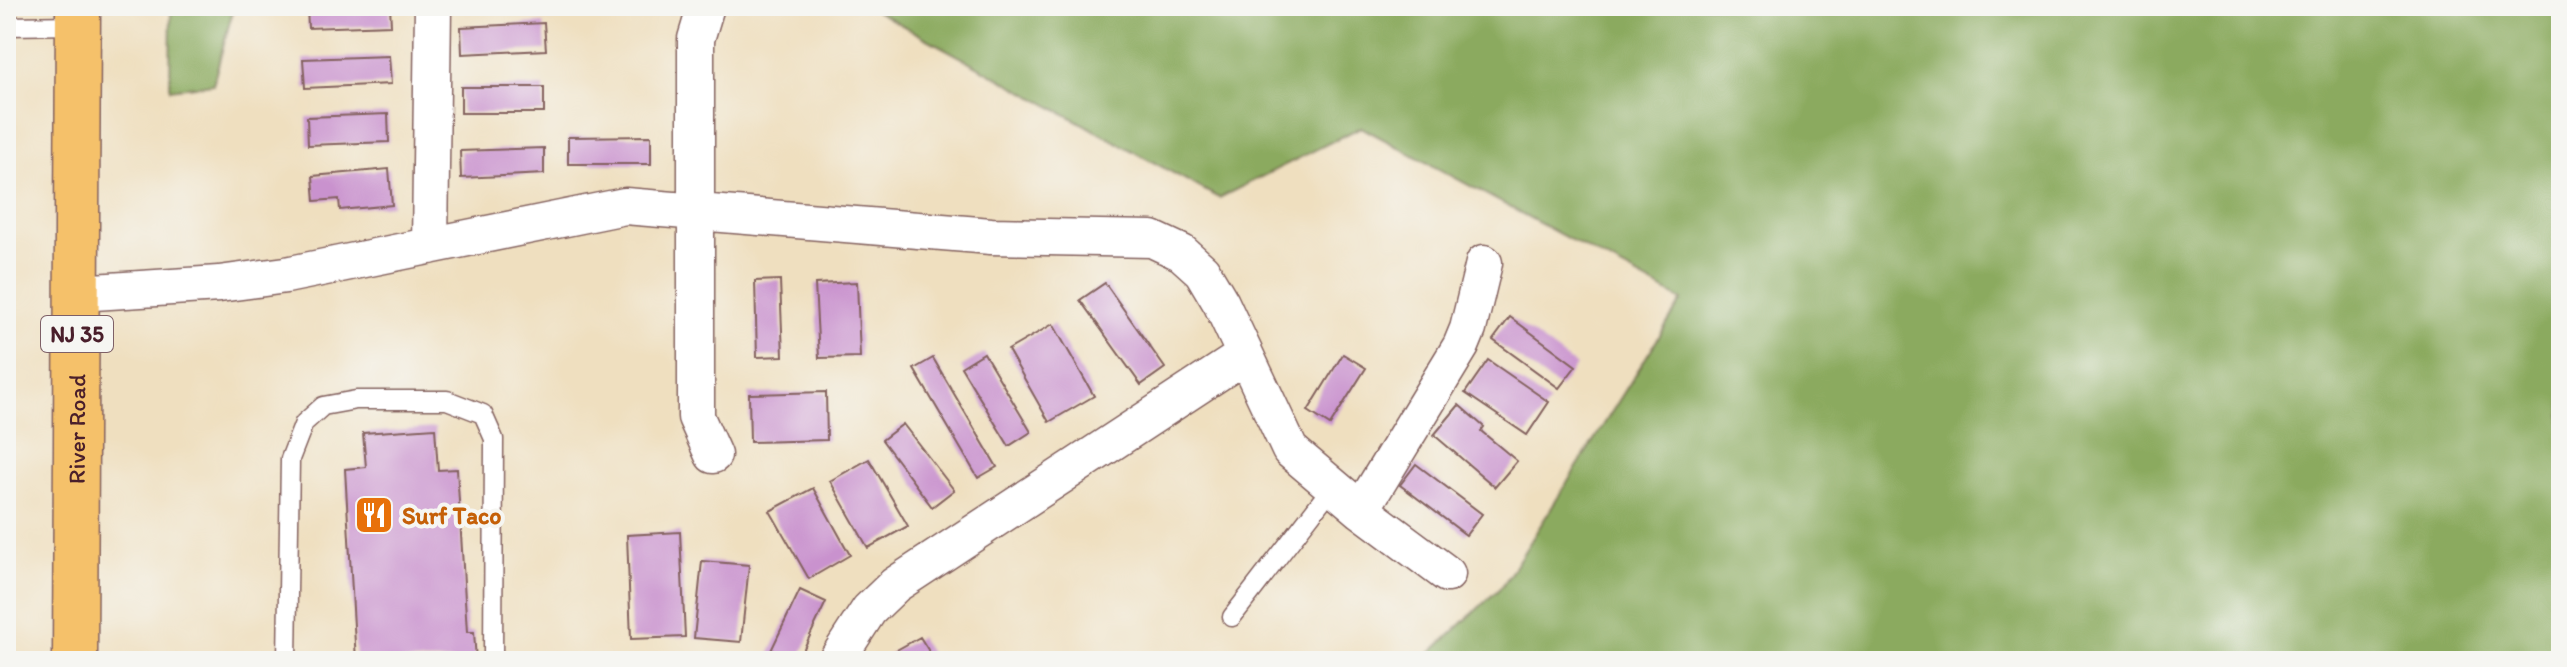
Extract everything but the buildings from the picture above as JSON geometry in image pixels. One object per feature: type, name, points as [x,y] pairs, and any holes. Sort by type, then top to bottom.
[{"type":"highway","name":"River Road","points":[[75,661],[78,16]]},
{"type":"street","points":[[430,246],[433,6]]},
{"type":"street","points":[[706,6],[696,39],[696,417],[713,455]]},
{"type":"street","points":[[78,293],[273,277],[625,206],[694,209],[991,236],[1152,239],[1182,253],[1202,271],[1221,303],[1290,450],[1361,510],[1447,574]]},
{"type":"street","points":[[1361,510],[1461,346],[1484,263]]},
{"type":"street","points":[[836,661],[869,610],[895,585],[1245,355]]},
{"type":"lane","points":[[6,26],[78,16]]},
{"type":"lane","points":[[287,661],[290,459],[304,423],[323,406],[356,400],[447,400],[483,414],[494,439],[493,661]]},
{"type":"lane","points":[[1232,617],[1333,486]]},
{"type":"green space","points":[[171,6],[234,6],[213,84],[170,89]]},
{"type":"green space","points":[[867,6],[2561,6],[2561,661],[1422,661],[1503,585],[1682,300],[1361,127],[1219,198]]},
{"type":"place","name":"Surf Taco","points":[[374,515]]}]
